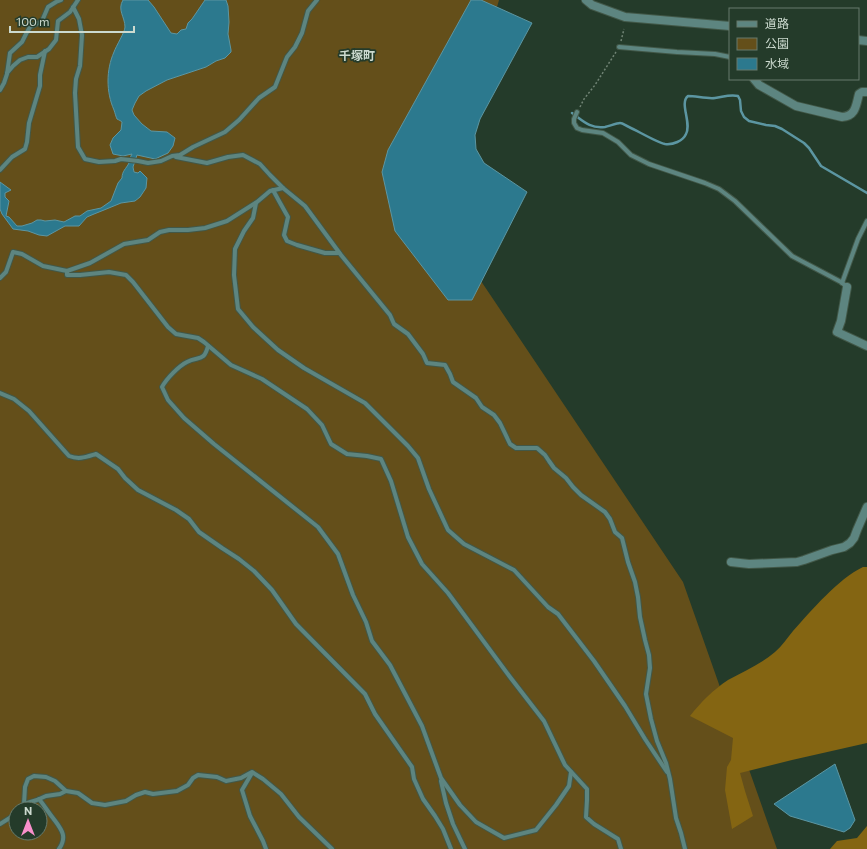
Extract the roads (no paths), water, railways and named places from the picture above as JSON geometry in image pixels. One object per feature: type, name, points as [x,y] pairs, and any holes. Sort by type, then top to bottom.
[{"type":"street","points":[[586,0],[592,4],[625,17],[729,26]]},
{"type":"street","points":[[755,80],[759,86],[796,106],[842,117],[848,117],[851,115],[854,112],[859,94],[862,92],[867,92]]},
{"type":"street","points":[[844,285],[841,321],[837,332],[867,346]]},
{"type":"street","points":[[731,562],[749,564],[797,562],[844,547],[854,538],[867,507]]},
{"type":"lane","points":[[0,90],[7,74],[10,53],[22,42],[30,27],[42,21],[48,7],[61,0]]},
{"type":"lane","points":[[7,74],[20,60],[28,57],[37,57],[48,49],[56,40],[58,21],[70,12],[78,0]]},
{"type":"lane","points":[[73,7],[79,19],[82,35],[81,58],[76,79],[75,93],[78,147],[85,159],[99,162],[121,159],[148,163],[161,161],[172,156],[180,155],[193,147],[225,132],[239,120],[259,98],[275,87],[287,57],[295,47],[302,33],[308,11],[317,0]]},
{"type":"lane","points":[[619,47],[714,54],[729,57]]},
{"type":"lane","points":[[0,170],[12,157],[24,149],[29,123],[40,86],[40,75],[45,51]]},
{"type":"lane","points":[[577,112],[574,119],[574,123],[577,128],[603,133],[618,142],[631,155],[649,164],[719,189],[735,201],[792,256],[844,285],[858,240],[867,221]]},
{"type":"lane","points":[[172,156],[207,163],[228,157],[243,155],[260,164],[283,188],[305,206],[340,253],[390,315],[394,324],[408,334],[423,354],[427,363],[445,365],[453,382],[476,398],[482,407],[494,415],[500,423],[510,444],[516,448],[537,448],[546,454],[554,468],[566,478],[573,487],[605,512],[610,519],[615,532],[622,538],[635,582],[640,618],[649,655],[650,668],[646,694],[647,700],[657,741],[669,774],[676,818],[685,849]]},
{"type":"lane","points":[[0,278],[6,272],[13,252],[22,254],[43,266],[67,271],[90,263],[124,244],[133,244],[148,240],[160,232],[205,228],[227,221],[256,203],[270,191],[283,188]]},
{"type":"lane","points":[[273,190],[288,217],[284,235],[287,241],[325,253],[340,253]]},
{"type":"lane","points":[[256,203],[253,218],[234,249],[234,275],[238,309],[252,327],[278,350],[304,368],[365,403],[408,446],[418,458],[429,489],[448,530],[464,544],[514,570],[548,607],[558,614],[594,661],[669,774]]},
{"type":"lane","points":[[67,271],[67,275],[109,272],[126,275],[134,282],[168,327],[176,334],[198,338],[231,366],[262,379],[307,409],[322,425],[332,444],[347,454],[381,459],[391,481],[408,537],[422,564],[448,593],[544,721],[565,765],[587,789],[588,800],[586,817],[594,824],[618,839],[621,849]]},
{"type":"lane","points":[[208,346],[207,352],[202,358],[187,362],[165,382],[162,387],[168,400],[184,418],[214,444],[318,528],[338,554],[353,595],[366,622],[372,641],[390,665],[422,726],[441,778],[446,803],[453,824],[465,849]]},
{"type":"lane","points":[[0,394],[14,399],[29,411],[69,456],[75,458],[96,454],[118,469],[138,490],[176,510],[189,519],[199,532],[254,571],[272,590],[296,624],[365,694],[375,714],[412,767],[414,780],[423,799],[442,829],[450,849]]},
{"type":"lane","points":[[24,801],[25,787],[28,779],[34,776],[46,777],[55,781],[66,791],[78,793],[92,803],[105,805],[126,802],[136,795],[145,792],[153,794],[177,791],[188,785],[193,778],[198,775],[217,777],[226,781],[241,778],[252,772]]},
{"type":"lane","points":[[252,772],[242,790],[250,816],[266,849]]},
{"type":"lane","points":[[252,772],[281,794],[299,817],[332,849]]},
{"type":"lane","points":[[441,778],[460,805],[476,822],[504,838],[536,830],[569,786],[572,772]]},
{"type":"lane","points":[[33,801],[66,791]]},
{"type":"lane","points":[[39,799],[60,826],[64,835],[59,849]]},
{"type":"water","points":[[123,0],[148,0],[171,33],[177,34],[181,30],[186,29],[188,23],[205,0],[226,0],[228,6],[228,34],[231,52],[225,58],[206,67],[167,80],[139,96],[132,110],[134,115],[151,131],[167,132],[175,138],[173,146],[168,153],[155,159],[137,155],[133,167],[134,172],[138,173],[140,171],[147,178],[146,188],[140,197],[135,201],[121,203],[87,217],[79,226],[65,226],[47,236],[13,229],[0,209],[0,182],[11,190],[5,193],[5,197],[9,201],[6,216],[9,217],[17,226],[32,223],[37,220],[55,220],[64,222],[75,216],[80,216],[87,211],[101,208],[111,201],[132,154],[123,156],[113,154],[110,145],[113,138],[121,130],[122,122],[117,119],[111,103],[108,88],[108,74],[111,59],[125,29],[121,7]]},
{"type":"water","points":[[471,0],[481,0],[532,23],[480,119],[475,135],[476,149],[484,163],[527,192],[472,300],[448,300],[395,231],[382,172],[388,150]]},
{"type":"water","points":[[835,764],[855,820],[850,828],[844,832],[790,816],[774,804]]},
{"type":"waterway","points":[[572,113],[591,126],[605,127],[621,123],[657,141],[665,144],[671,144],[680,141],[686,134],[688,124],[685,103],[688,96],[712,98],[735,95],[738,96],[740,100],[741,111],[744,117],[749,121],[775,126],[782,129],[804,143],[821,166],[867,193]]},
{"type":"district","name":"千塚町","points":[[357,56]]}]
